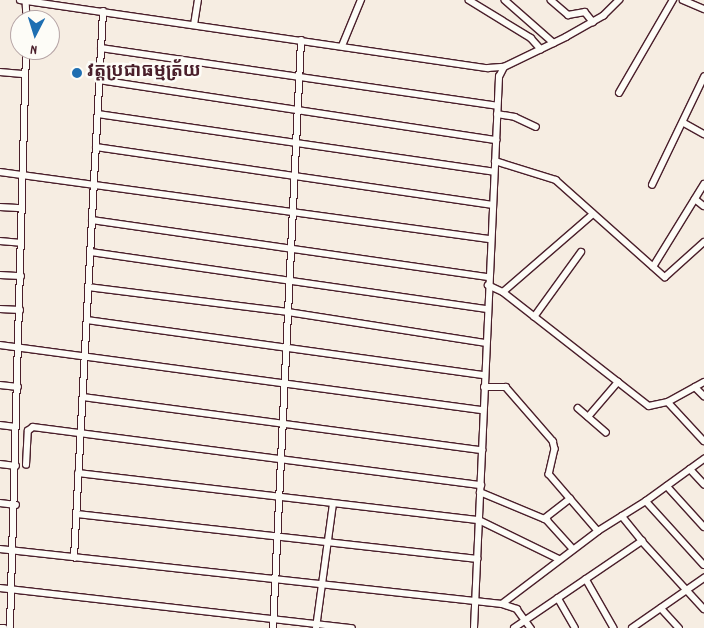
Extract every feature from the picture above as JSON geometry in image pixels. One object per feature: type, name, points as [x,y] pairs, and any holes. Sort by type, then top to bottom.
[{"type":"street","points":[[20,0],[476,67],[504,67],[593,22],[619,0]]},
{"type":"street","points":[[194,25],[198,0]]},
{"type":"street","points":[[342,46],[361,0]]},
{"type":"street","points":[[469,0],[531,38],[541,49]]},
{"type":"street","points":[[505,0],[554,43]]},
{"type":"street","points":[[551,0],[568,15],[584,12],[593,22]]},
{"type":"street","points":[[619,94],[673,0]]},
{"type":"street","points":[[683,0],[704,9]]},
{"type":"street","points":[[74,558],[103,12]]},
{"type":"street","points":[[273,628],[301,41]]},
{"type":"street","points":[[101,48],[299,75],[497,106]]},
{"type":"street","points":[[10,628],[10,589],[16,505],[16,427],[20,346],[26,60]]},
{"type":"street","points":[[474,628],[497,106],[499,77],[504,67]]},
{"type":"street","points":[[0,72],[25,74]]},
{"type":"street","points":[[652,185],[684,123],[704,77]]},
{"type":"street","points":[[99,80],[496,140]]},
{"type":"street","points":[[98,114],[494,172]]},
{"type":"street","points":[[497,114],[515,117],[536,126]]},
{"type":"street","points":[[684,123],[704,134]]},
{"type":"street","points":[[96,147],[493,205]]},
{"type":"street","points":[[495,161],[553,178],[665,277],[704,242]]},
{"type":"street","points":[[0,172],[22,173],[490,239]]},
{"type":"street","points":[[653,267],[704,184]]},
{"type":"street","points":[[695,199],[704,206]]},
{"type":"street","points":[[0,207],[22,208]]},
{"type":"street","points":[[503,292],[593,214]]},
{"type":"street","points":[[92,220],[488,277]]},
{"type":"street","points":[[0,241],[21,243]]},
{"type":"street","points":[[90,252],[291,279],[487,310]]},
{"type":"street","points":[[534,317],[581,252]]},
{"type":"street","points":[[0,275],[21,276]]},
{"type":"street","points":[[488,285],[503,292],[649,406],[668,402],[704,382]]},
{"type":"street","points":[[88,286],[288,312],[486,344]]},
{"type":"street","points":[[0,309],[20,310]]},
{"type":"street","points":[[87,320],[287,346],[484,375]]},
{"type":"street","points":[[0,345],[20,346],[483,410]]},
{"type":"street","points":[[588,417],[618,382]]},
{"type":"street","points":[[0,385],[18,387]]},
{"type":"street","points":[[484,387],[506,387],[553,441],[555,449],[549,474],[598,531]]},
{"type":"street","points":[[695,387],[704,396]]},
{"type":"street","points":[[83,398],[283,422],[482,450]]},
{"type":"street","points":[[668,402],[704,441]]},
{"type":"street","points":[[578,408],[606,432]]},
{"type":"street","points":[[0,425],[16,427]]},
{"type":"street","points":[[26,465],[29,428],[481,485]]},
{"type":"street","points":[[502,604],[573,548],[646,501],[704,459]]},
{"type":"street","points":[[0,464],[16,466]]},
{"type":"street","points":[[690,469],[704,484]]},
{"type":"street","points":[[78,473],[479,520],[559,559]]},
{"type":"street","points":[[667,486],[704,526]]},
{"type":"street","points":[[480,492],[544,519],[573,548]]},
{"type":"street","points":[[544,519],[570,499]]},
{"type":"street","points":[[646,501],[704,565]]},
{"type":"street","points":[[0,503],[16,505]]},
{"type":"street","points":[[316,626],[333,504]]},
{"type":"street","points":[[77,514],[477,559]]},
{"type":"street","points":[[622,516],[642,541],[704,609]]},
{"type":"street","points":[[514,628],[642,541]]},
{"type":"street","points":[[0,549],[502,604],[517,609],[527,620],[531,628]]},
{"type":"street","points":[[632,628],[704,578]]},
{"type":"street","points":[[586,580],[614,628]]},
{"type":"street","points":[[0,588],[274,619],[316,626],[352,628]]},
{"type":"street","points":[[558,598],[575,628]]},
{"type":"street","points":[[661,608],[679,628]]},
{"type":"street","points":[[643,620],[648,628]]},
{"type":"place","name":"វត្តប្រជាធម្មត្រ័យ","points":[[77,73]]}]
